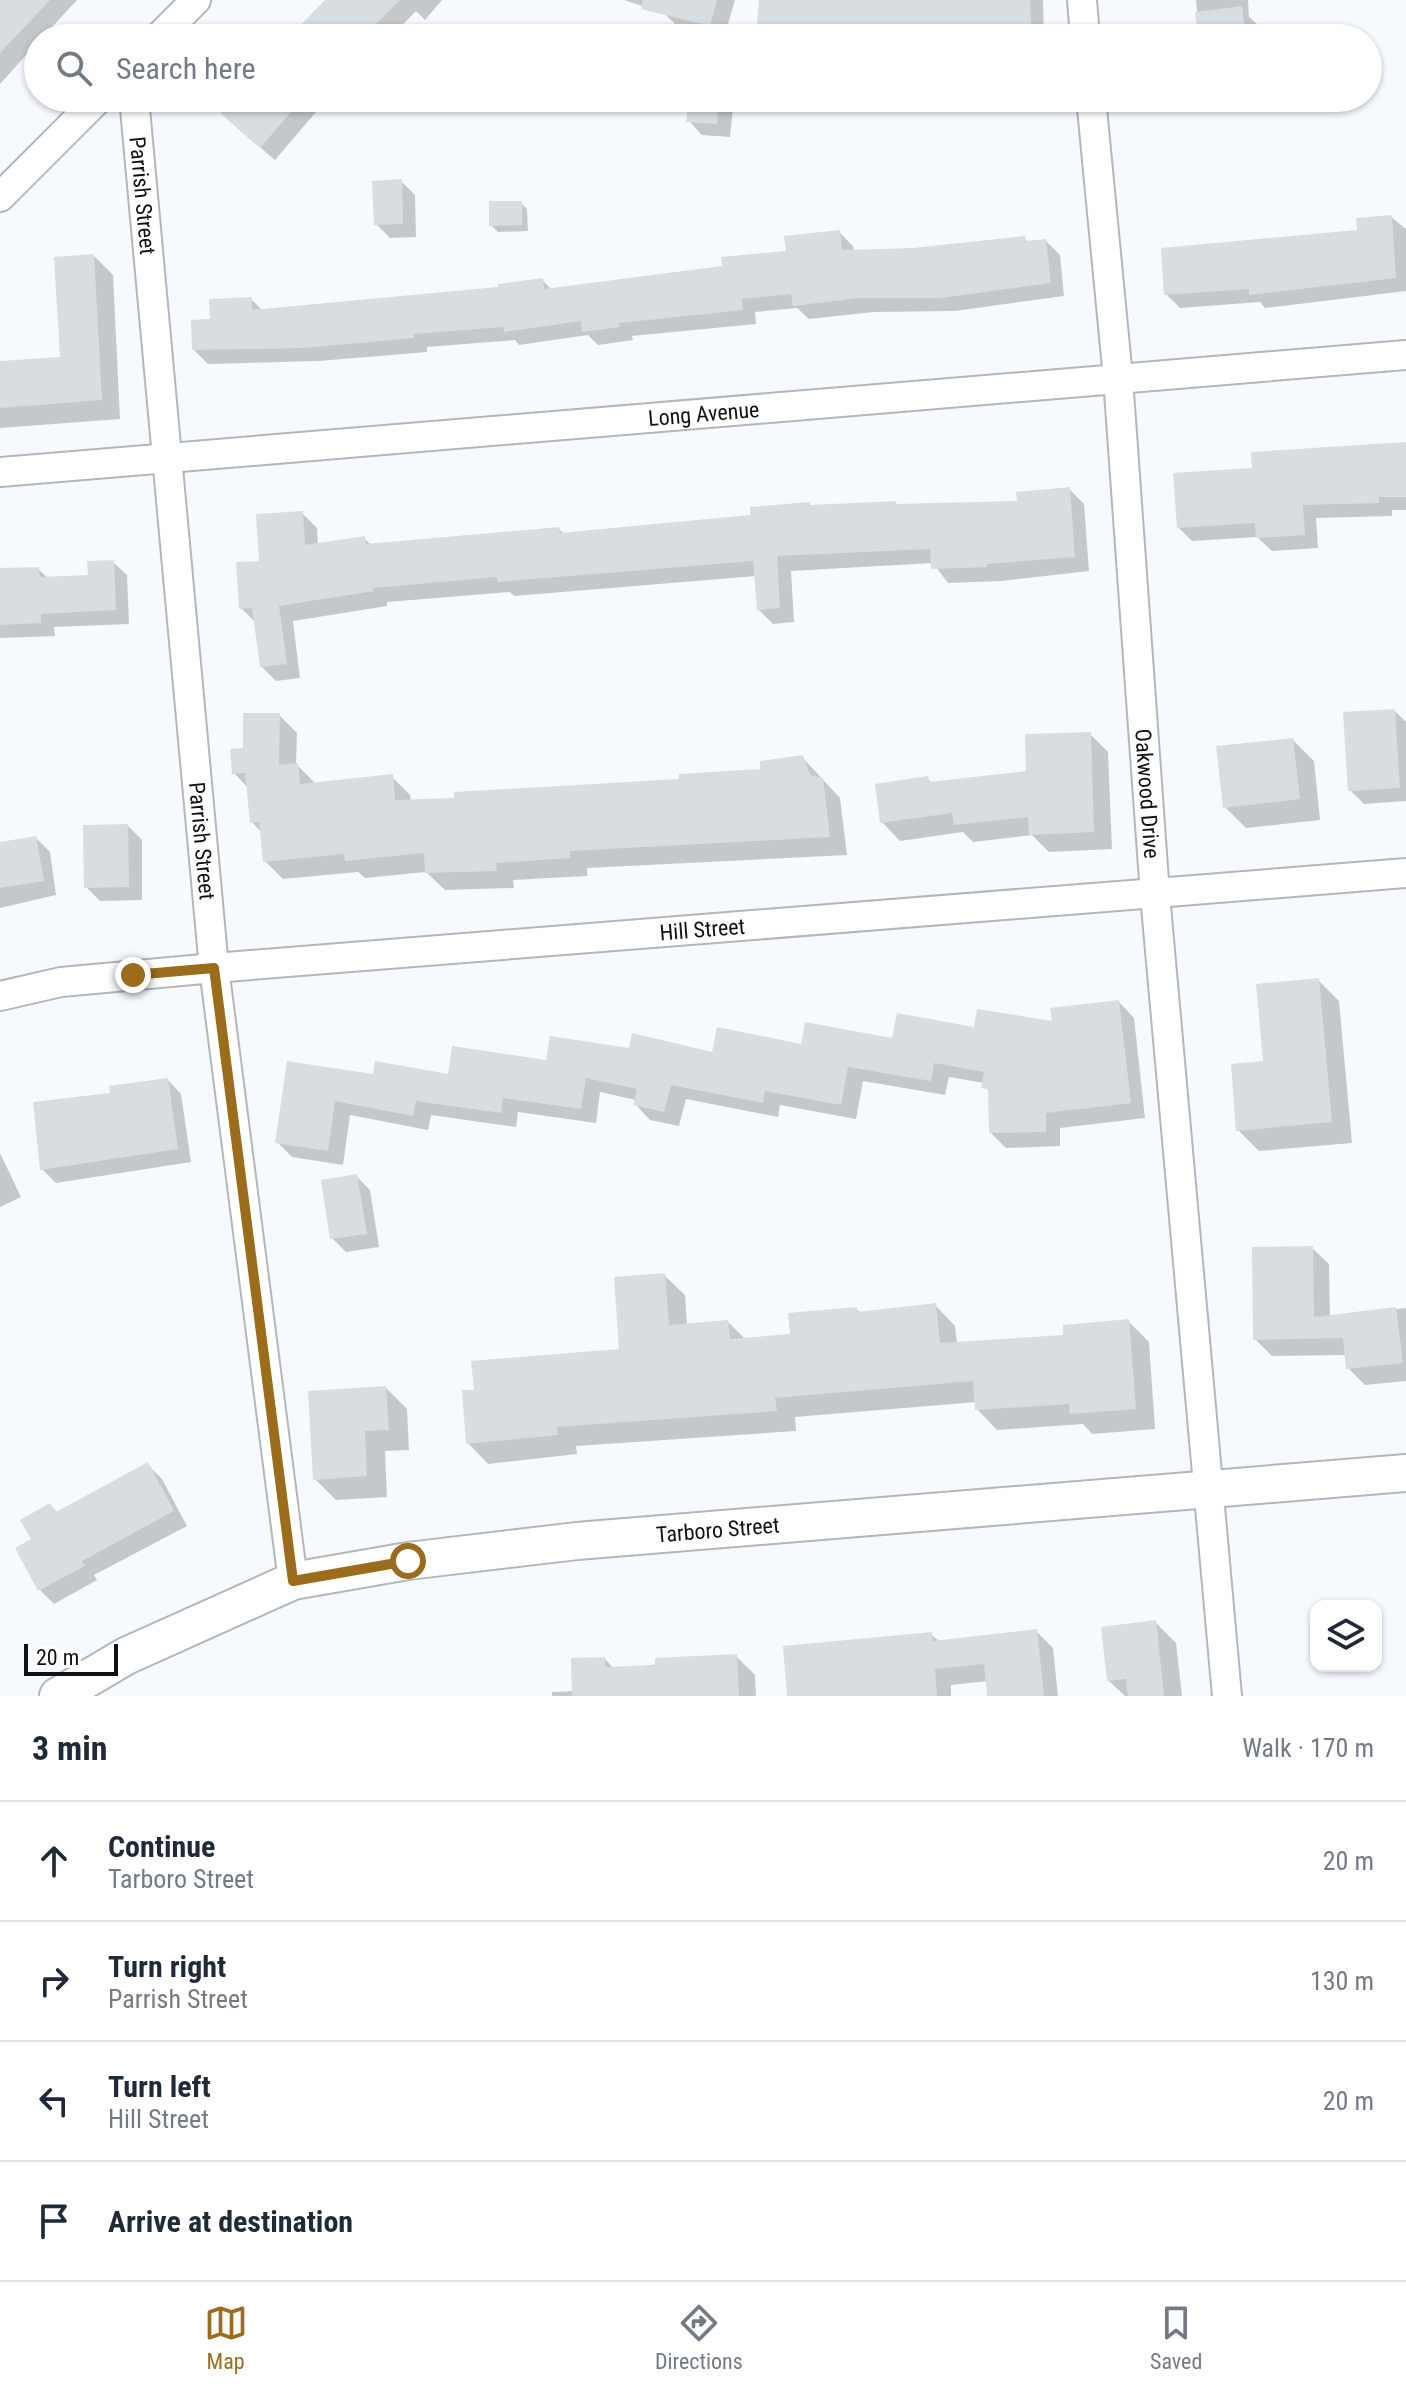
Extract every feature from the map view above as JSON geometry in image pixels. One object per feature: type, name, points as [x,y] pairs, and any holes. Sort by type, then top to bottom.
[{"type":"street","points":[[172,24],[196,0]]},
{"type":"street","points":[[1082,0],[1084,24]]},
{"type":"street","points":[[0,197],[85,112]]},
{"type":"street","name":"Parrish Street","points":[[135,112],[214,968],[293,1581]]},
{"type":"street","name":"Oakwood Drive","points":[[1092,112],[1118,378],[1155,895],[1227,1696]]},
{"type":"street","name":"Long Avenue","points":[[0,472],[1406,355]]},
{"type":"street","name":"Hill Street","points":[[0,996],[61,982],[214,968],[1406,873]]},
{"type":"street","name":"Tarboro Street","points":[[58,1696],[126,1656],[293,1581],[408,1561],[577,1541],[1406,1473]]},
{"type":"building","points":[[0,0],[50,0],[24,24],[0,53]]},
{"type":"building","points":[[325,0],[400,0],[376,24],[302,24]]},
{"type":"building","points":[[643,0],[717,0],[711,24],[641,9]]},
{"type":"building","points":[[759,0],[1030,0],[1031,24],[757,24]]},
{"type":"building","points":[[1242,6],[1244,24],[1196,24],[1195,12]]},
{"type":"building","points":[[221,112],[291,112],[260,148]]},
{"type":"building","points":[[687,112],[718,112],[717,124],[686,122]]},
{"type":"building","points":[[402,179],[403,224],[374,225],[372,181]]},
{"type":"building","points":[[489,201],[522,201],[522,225],[489,226]]},
{"type":"building","points":[[1392,215],[1396,278],[1249,295],[1249,289],[1164,295],[1161,248],[1357,230],[1356,218]]},
{"type":"building","points":[[840,230],[842,250],[913,248],[1025,236],[1026,241],[1046,239],[1051,283],[940,298],[859,298],[793,306],[791,294],[742,299],[743,310],[619,323],[620,327],[582,332],[581,321],[504,332],[503,327],[414,334],[414,338],[304,348],[192,350],[191,320],[210,319],[209,299],[252,297],[252,310],[498,287],[498,284],[543,278],[544,289],[722,266],[721,257],[786,251],[784,236]]},
{"type":"building","points":[[94,254],[102,400],[0,408],[0,361],[60,357],[54,257]]},
{"type":"building","points":[[1406,442],[1406,497],[1379,497],[1379,503],[1303,505],[1305,535],[1256,538],[1255,523],[1177,528],[1173,473],[1252,468],[1251,452]]},
{"type":"building","points":[[1070,487],[1075,557],[987,564],[987,567],[931,569],[930,549],[777,556],[780,608],[757,610],[753,561],[497,582],[497,577],[373,588],[374,591],[279,606],[287,664],[260,667],[252,608],[239,609],[236,562],[259,561],[256,514],[303,511],[305,545],[365,536],[366,544],[559,527],[560,533],[750,515],[750,507],[810,502],[810,505],[1017,501],[1016,492]]},
{"type":"building","points":[[114,560],[116,610],[41,614],[41,623],[0,625],[0,568],[39,567],[40,577],[88,575],[87,561]]},
{"type":"building","points":[[1395,709],[1400,788],[1348,791],[1343,712]]},
{"type":"building","points":[[243,713],[280,713],[279,765],[298,763],[300,784],[393,774],[395,800],[454,798],[454,792],[679,779],[679,774],[760,769],[760,761],[803,755],[810,775],[823,778],[830,837],[570,851],[570,858],[496,863],[497,871],[425,873],[424,853],[345,861],[344,854],[263,862],[259,822],[250,823],[245,773],[232,774],[230,749],[243,748]]},
{"type":"building","points":[[1091,732],[1094,832],[1029,835],[1028,817],[954,825],[952,813],[880,823],[875,784],[928,776],[929,782],[1026,771],[1025,734]]},
{"type":"building","points":[[1293,738],[1300,799],[1223,808],[1216,746]]},
{"type":"building","points":[[128,824],[129,887],[84,888],[83,825]]},
{"type":"building","points":[[36,836],[44,881],[0,888],[0,842]]},
{"type":"building","points":[[1319,978],[1332,1122],[1236,1131],[1231,1064],[1263,1061],[1256,984]]},
{"type":"building","points":[[1119,1000],[1131,1103],[1046,1113],[1046,1132],[989,1133],[988,1089],[981,1088],[984,1072],[934,1063],[931,1081],[848,1067],[841,1105],[765,1091],[763,1103],[671,1085],[664,1112],[633,1105],[637,1089],[586,1078],[581,1109],[503,1098],[501,1113],[416,1101],[413,1116],[335,1101],[328,1151],[275,1143],[287,1061],[373,1074],[375,1061],[448,1074],[452,1046],[546,1060],[550,1036],[629,1048],[632,1033],[712,1052],[717,1027],[801,1044],[805,1022],[892,1038],[897,1013],[974,1027],[977,1009],[1052,1021],[1050,1008]]},
{"type":"building","points":[[168,1078],[178,1149],[40,1170],[33,1102],[110,1093],[109,1086]]},
{"type":"building","points":[[357,1174],[367,1234],[330,1239],[321,1180]]},
{"type":"building","points":[[1313,1246],[1314,1317],[1396,1307],[1403,1363],[1346,1369],[1343,1338],[1253,1340],[1252,1247]]},
{"type":"building","points":[[665,1273],[669,1325],[728,1320],[730,1339],[790,1334],[788,1313],[857,1307],[857,1312],[936,1303],[940,1343],[1063,1335],[1063,1325],[1129,1319],[1136,1409],[1070,1414],[1069,1404],[975,1410],[973,1381],[775,1398],[777,1411],[557,1427],[558,1435],[466,1444],[462,1390],[474,1390],[471,1361],[619,1349],[614,1277]]},
{"type":"building","points":[[386,1386],[389,1430],[365,1431],[367,1476],[313,1480],[308,1391]]},
{"type":"building","points":[[148,1462],[174,1511],[82,1561],[85,1566],[38,1591],[15,1548],[31,1539],[20,1520],[50,1503],[56,1512]]},
{"type":"building","points":[[1156,1620],[1164,1696],[1128,1696],[1126,1679],[1107,1681],[1101,1627]]},
{"type":"building","points":[[1037,1629],[1044,1696],[987,1696],[984,1664],[935,1669],[937,1696],[787,1696],[783,1646],[932,1632],[933,1641]]},
{"type":"building","points":[[737,1654],[739,1696],[572,1696],[571,1658],[605,1657],[606,1667],[655,1665],[655,1658]]},
{"type":"route","points":[[133,975],[214,968],[293,1581],[408,1561]]}]
